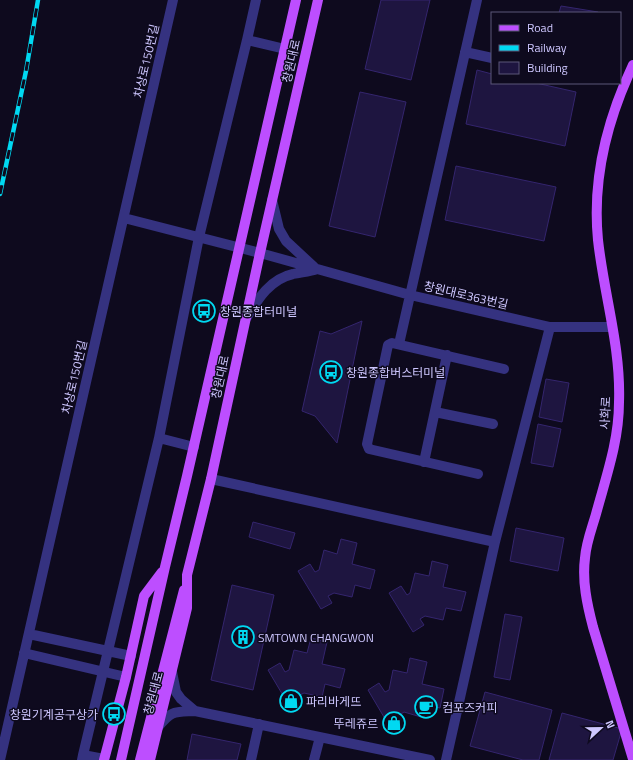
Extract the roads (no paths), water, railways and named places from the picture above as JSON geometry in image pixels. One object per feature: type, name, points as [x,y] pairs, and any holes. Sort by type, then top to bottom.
[{"type":"main road","name":"창원대로","points":[[121,760],[296,0]]},
{"type":"main road","name":"창원대로","points":[[150,760],[187,608],[188,575],[211,479],[260,253],[318,0]]},
{"type":"main road","name":"사화로","points":[[633,65],[612,114],[600,164],[597,190],[596,216],[598,242],[619,365],[619,402],[618,430],[614,451],[588,544],[585,558],[584,580],[588,610],[633,759]]},
{"type":"main road","points":[[104,760],[126,677],[144,596],[165,567]]},
{"type":"main road","points":[[140,760],[188,575]]},
{"type":"street","name":"차상로150번길","points":[[0,760],[173,0]]},
{"type":"street","points":[[104,760],[82,757],[159,438],[199,237],[256,0]]},
{"type":"street","points":[[399,344],[477,0]]},
{"type":"street","points":[[247,40],[285,49]]},
{"type":"street","points":[[465,52],[491,58]]},
{"type":"street","name":"창원대로363번길","points":[[272,200],[279,228],[286,241],[317,269]]},
{"type":"street","name":"창원대로363번길","points":[[124,218],[260,253],[410,295],[550,327],[612,327]]},
{"type":"street","name":"창원대로363번길","points":[[246,319],[259,298],[267,288],[275,282],[292,274],[317,269]]},
{"type":"street","points":[[446,760],[495,542],[550,327]]},
{"type":"street","points":[[478,474],[369,449],[367,444],[388,344],[399,344],[504,369]]},
{"type":"street","points":[[424,462],[447,355]]},
{"type":"street","points":[[434,412],[493,424]]},
{"type":"street","points":[[159,438],[194,447]]},
{"type":"street","points":[[211,479],[495,542]]},
{"type":"street","points":[[29,634],[131,656]]},
{"type":"street","points":[[24,653],[126,677]]},
{"type":"street","points":[[172,672],[176,692],[181,699],[195,711]]},
{"type":"street","points":[[158,726],[167,715],[176,712],[195,711],[320,737],[382,755],[430,760]]},
{"type":"street","points":[[252,760],[260,724]]},
{"type":"street","points":[[314,760],[320,737]]},
{"type":"railway","points":[[0,194],[26,71],[38,0]]},
{"type":"place","name":"창원종합터미널","points":[[204,311]]},
{"type":"place","name":"창원종합버스터미널","points":[[331,372]]},
{"type":"place","name":"SMTOWN CHANGWON","points":[[243,637]]},
{"type":"place","name":"파리바게뜨","points":[[291,701]]},
{"type":"place","name":"컴포즈커피","points":[[426,707]]},
{"type":"place","name":"창원기계공구상가","points":[[114,714]]},
{"type":"place","name":"뚜레쥬르","points":[[394,723]]}]
